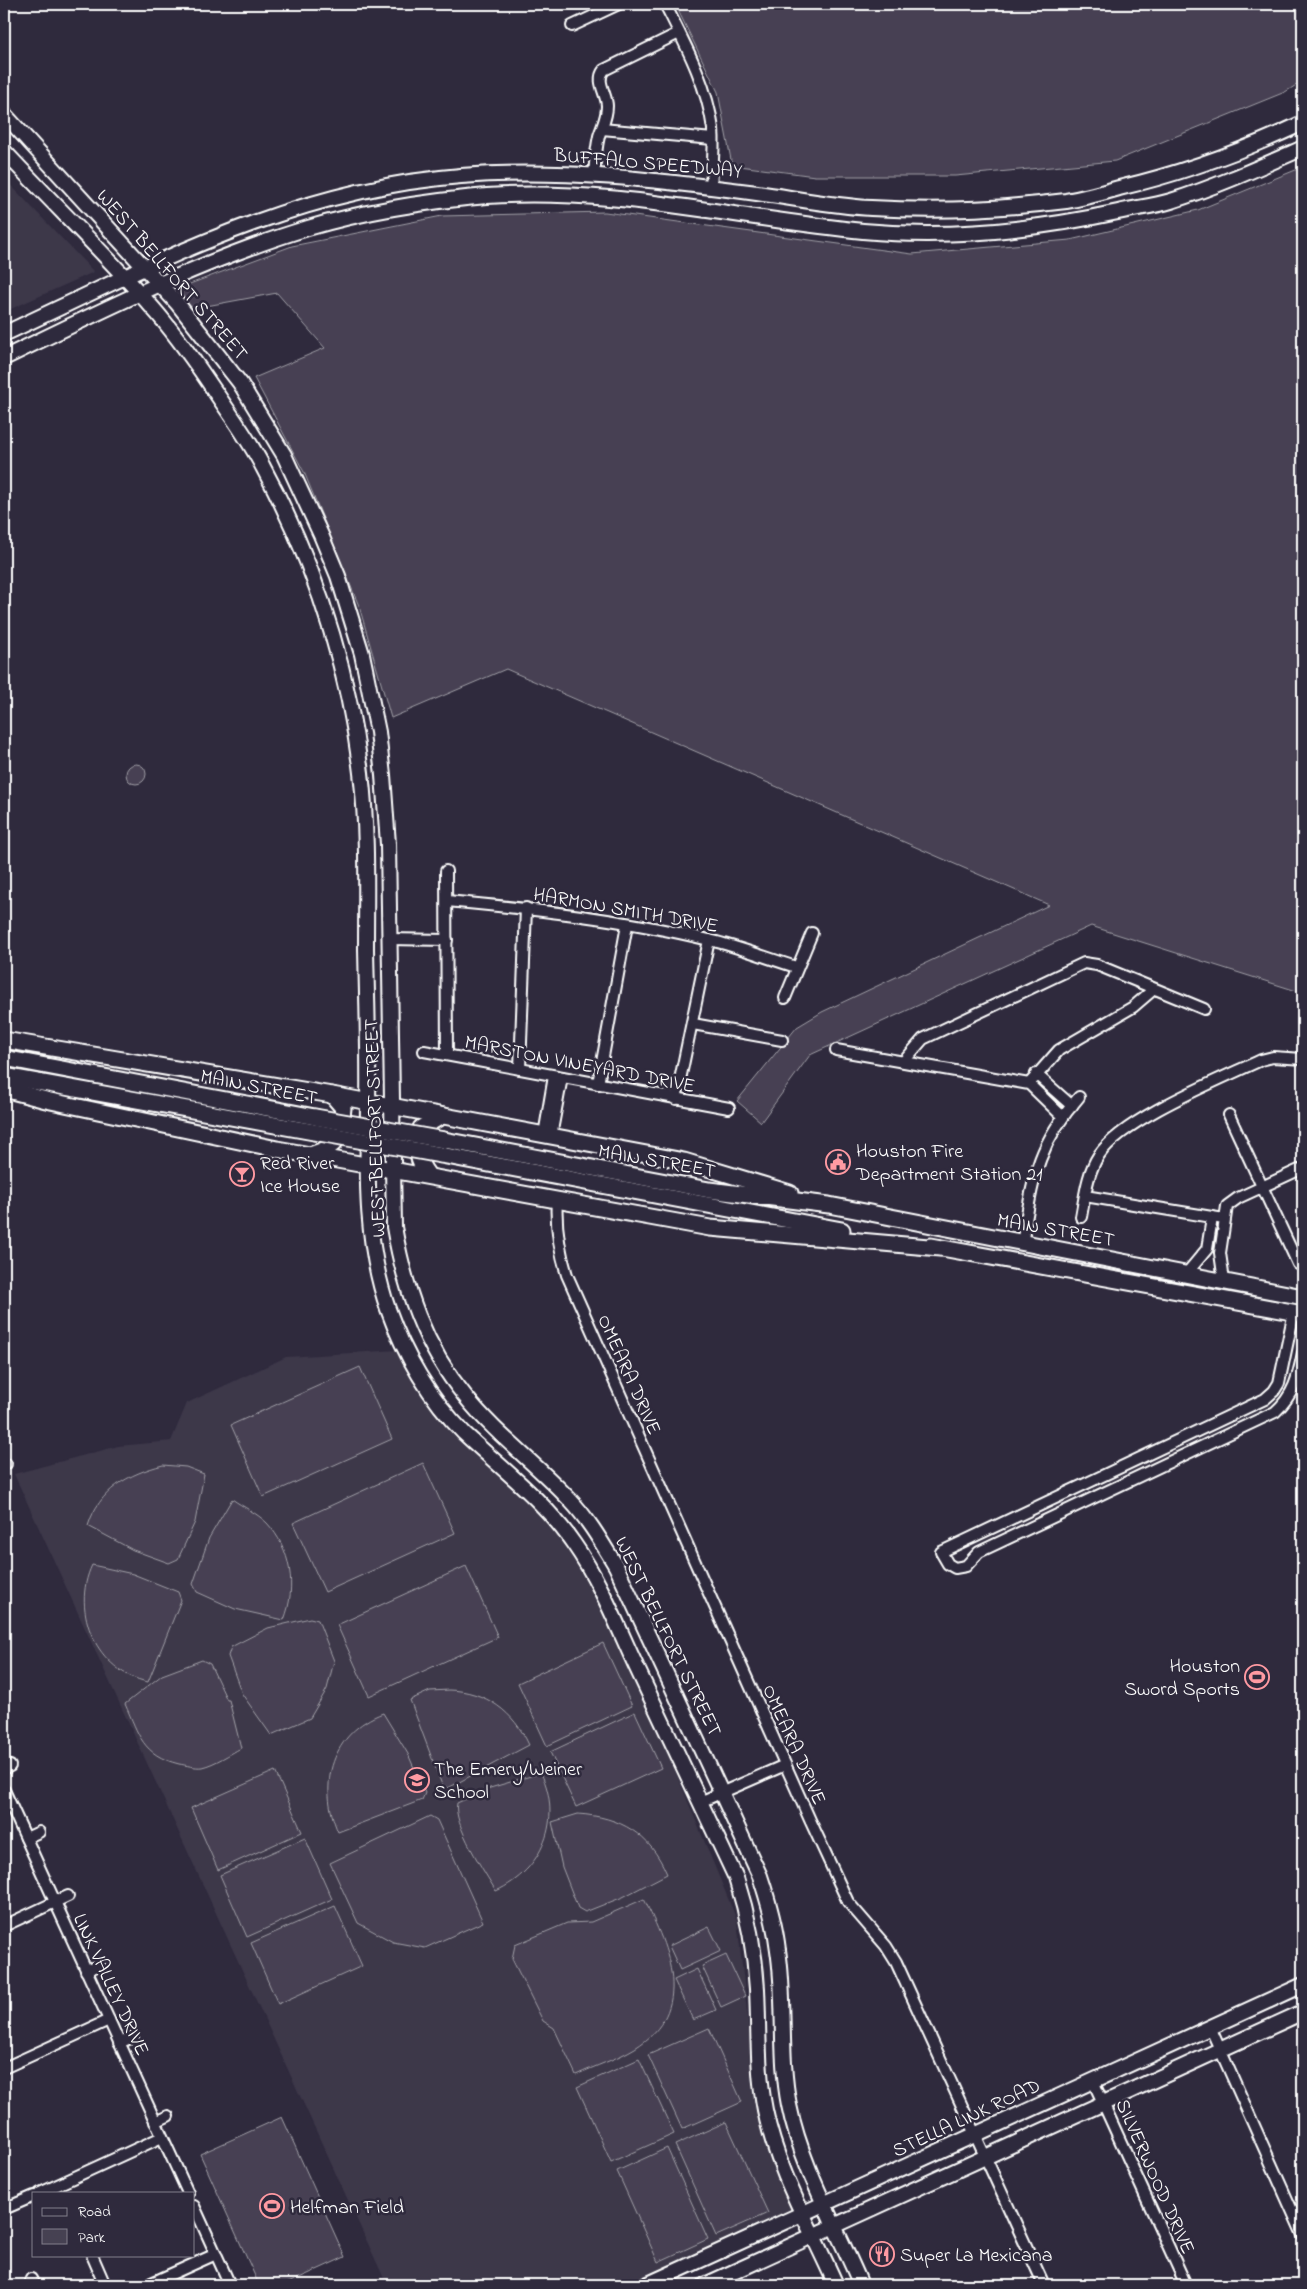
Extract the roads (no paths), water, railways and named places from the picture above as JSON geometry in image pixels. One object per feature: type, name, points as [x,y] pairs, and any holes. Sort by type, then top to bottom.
[{"type":"highway","points":[[4,1040],[332,1095],[684,1161],[830,1205]]},
{"type":"highway","name":"MAIN STREET","points":[[4,1058],[709,1190],[830,1205],[1022,1244],[1303,1297]]},
{"type":"highway","name":"MAIN STREET","points":[[4,1076],[314,1132],[709,1207],[1299,1313]]},
{"type":"highway","points":[[4,1090],[311,1154],[710,1228],[940,1248]]},
{"type":"highway","points":[[311,1154],[328,1150],[337,1142],[341,1129],[342,1108],[332,1095]]},
{"type":"highway","points":[[428,1175],[417,1156],[421,1128],[442,1116]]},
{"type":"main road","name":"WEST BELLFORT STREET","points":[[4,114],[204,336],[240,383],[284,455],[321,535],[351,615],[362,654],[378,732],[388,844],[394,1227],[400,1262],[411,1302],[422,1329],[444,1369],[465,1397],[576,1507],[596,1532],[622,1579],[760,1876],[771,1912],[780,1968],[783,2066],[789,2107],[800,2144],[860,2285]]},
{"type":"main road","name":"BUFFALO SPEEDWAY","points":[[4,334],[229,230],[329,198],[378,187],[458,176],[538,172],[594,175],[711,187],[868,208],[951,210],[1069,200],[1165,178],[1247,149],[1303,123]]},
{"type":"main road","name":"BUFFALO SPEEDWAY","points":[[4,358],[139,293],[240,251],[335,221],[452,200],[532,194],[567,195],[709,210],[864,231],[952,235],[1072,222],[1171,201],[1254,170],[1303,148]]},
{"type":"main road","points":[[1247,149],[1254,170]]},
{"type":"main road","name":"WEST BELLFORT STREET","points":[[4,151],[160,316],[194,361],[261,463],[299,542],[317,588],[343,676],[355,733],[361,776],[366,938],[367,1164],[370,1227],[376,1268],[399,1338],[416,1370],[435,1398],[461,1430],[528,1490],[570,1536],[587,1562],[736,1878],[746,1907],[755,1961],[759,2049],[765,2109],[773,2144],[836,2285]]},
{"type":"main road","points":[[567,174],[567,195]]},
{"type":"main road","points":[[709,210],[711,187]]},
{"type":"main road","points":[[329,198],[335,221]]},
{"type":"main road","points":[[1069,200],[1072,222]]},
{"type":"main road","points":[[894,208],[895,232]]},
{"type":"main road","points":[[243,433],[262,419]]},
{"type":"main road","points":[[299,542],[321,535]]},
{"type":"main road","points":[[361,776],[383,775]]},
{"type":"main road","points":[[366,938],[388,939]]},
{"type":"main road","points":[[399,1338],[422,1329]]},
{"type":"main road","points":[[498,1464],[514,1446]]},
{"type":"main road","points":[[600,1590],[622,1579]]},
{"type":"main road","name":"STELLA LINK ROAD","points":[[646,2285],[1303,1985]]},
{"type":"main road","points":[[705,2285],[1303,2012]]},
{"type":"main road","points":[[759,2049],[783,2050]]},
{"type":"street","points":[[572,26],[619,4]]},
{"type":"street","points":[[665,4],[698,74],[708,105],[713,140],[711,187]]},
{"type":"street","points":[[594,175],[596,156],[607,114],[607,103],[601,82],[601,74],[604,70],[680,33]]},
{"type":"street","points":[[602,130],[713,140]]},
{"type":"street","points":[[446,871],[447,1055]]},
{"type":"street","name":"HARMON SMITH DRIVE","points":[[447,901],[526,908],[709,940],[796,967]]},
{"type":"street","points":[[520,1070],[526,908]]},
{"type":"street","points":[[598,1084],[627,925]]},
{"type":"street","points":[[785,998],[796,967],[812,933]]},
{"type":"street","points":[[388,939],[447,940]]},
{"type":"street","points":[[676,1099],[709,940]]},
{"type":"street","points":[[904,1061],[923,1039],[1084,963],[1097,965],[1204,1009]]},
{"type":"street","points":[[1030,1084],[1036,1074],[1059,1050],[1133,1007],[1154,989]]},
{"type":"street","points":[[693,1024],[782,1040]]},
{"type":"street","points":[[836,1050],[1030,1084],[1062,1116]]},
{"type":"street","name":"MARSTON VINEYARD DRIVE","points":[[424,1051],[728,1108]]},
{"type":"street","points":[[1081,1217],[1087,1186],[1099,1156],[1122,1132],[1188,1094],[1260,1060],[1273,1057],[1303,1059]]},
{"type":"street","points":[[1036,1074],[1072,1106]]},
{"type":"street","points":[[548,1136],[558,1076]]},
{"type":"street","points":[[1022,1244],[1037,1166],[1049,1137],[1062,1116],[1079,1098]]},
{"type":"street","points":[[1229,1115],[1298,1264]]},
{"type":"street","points":[[1224,1281],[1220,1264],[1221,1243],[1224,1219],[1228,1206],[1238,1198],[1303,1168]]},
{"type":"street","points":[[1085,1196],[1224,1219]]},
{"type":"street","name":"OMEARA DRIVE","points":[[557,1199],[555,1221],[560,1254],[568,1275],[785,1765],[848,1902],[886,1946],[896,1962],[1044,2285]]},
{"type":"street","points":[[1187,1274],[1207,1249],[1212,1218]]},
{"type":"street","points":[[1208,1242],[1221,1243]]},
{"type":"street","points":[[1299,1313],[1279,1383],[1265,1399],[941,1552],[948,1564],[960,1568],[966,1566],[979,1552],[1274,1412],[1286,1402],[1294,1391],[1303,1353]]},
{"type":"street","points":[[1241,1410],[1248,1425]]},
{"type":"street","points":[[1108,1472],[1115,1487]]},
{"type":"street","points":[[992,1527],[999,1542]]},
{"type":"street","points":[[700,1802],[785,1765]]},
{"type":"street","name":"LINK VALLEY DRIVE","points":[[4,1790],[188,2192]]},
{"type":"street","points":[[4,1818],[14,1813]]},
{"type":"street","points":[[26,1838],[39,1832]]},
{"type":"street","points":[[4,1926],[68,1896]]},
{"type":"street","points":[[86,1971],[100,1965]]},
{"type":"street","points":[[4,2068],[109,2020]]},
{"type":"street","points":[[1210,2027],[1303,2235]]},
{"type":"street","points":[[119,2043],[133,2037]]},
{"type":"street","name":"SILVERWOOD DRIVE","points":[[1093,2081],[1186,2285]]},
{"type":"street","points":[[155,2122],[168,2116]]},
{"type":"street","points":[[42,2192],[162,2138]]},
{"type":"street","points":[[4,2209],[32,2197]]},
{"type":"street","points":[[195,2208],[230,2285]]},
{"type":"street","points":[[147,2285],[216,2254]]},
{"type":"street","points":[[92,2256],[105,2285]]},
{"type":"place","name":"Houston Fire Department Station 21","points":[[838,1162]]},
{"type":"place","name":"Red River Ice House","points":[[242,1174]]},
{"type":"place","name":"Houston Sword Sports","points":[[1257,1677]]},
{"type":"place","name":"The Emery/Weiner School","points":[[417,1780]]},
{"type":"place","name":"Helfman Field","points":[[272,2206]]},
{"type":"place","name":"Super La Mexicana","points":[[882,2254]]}]
